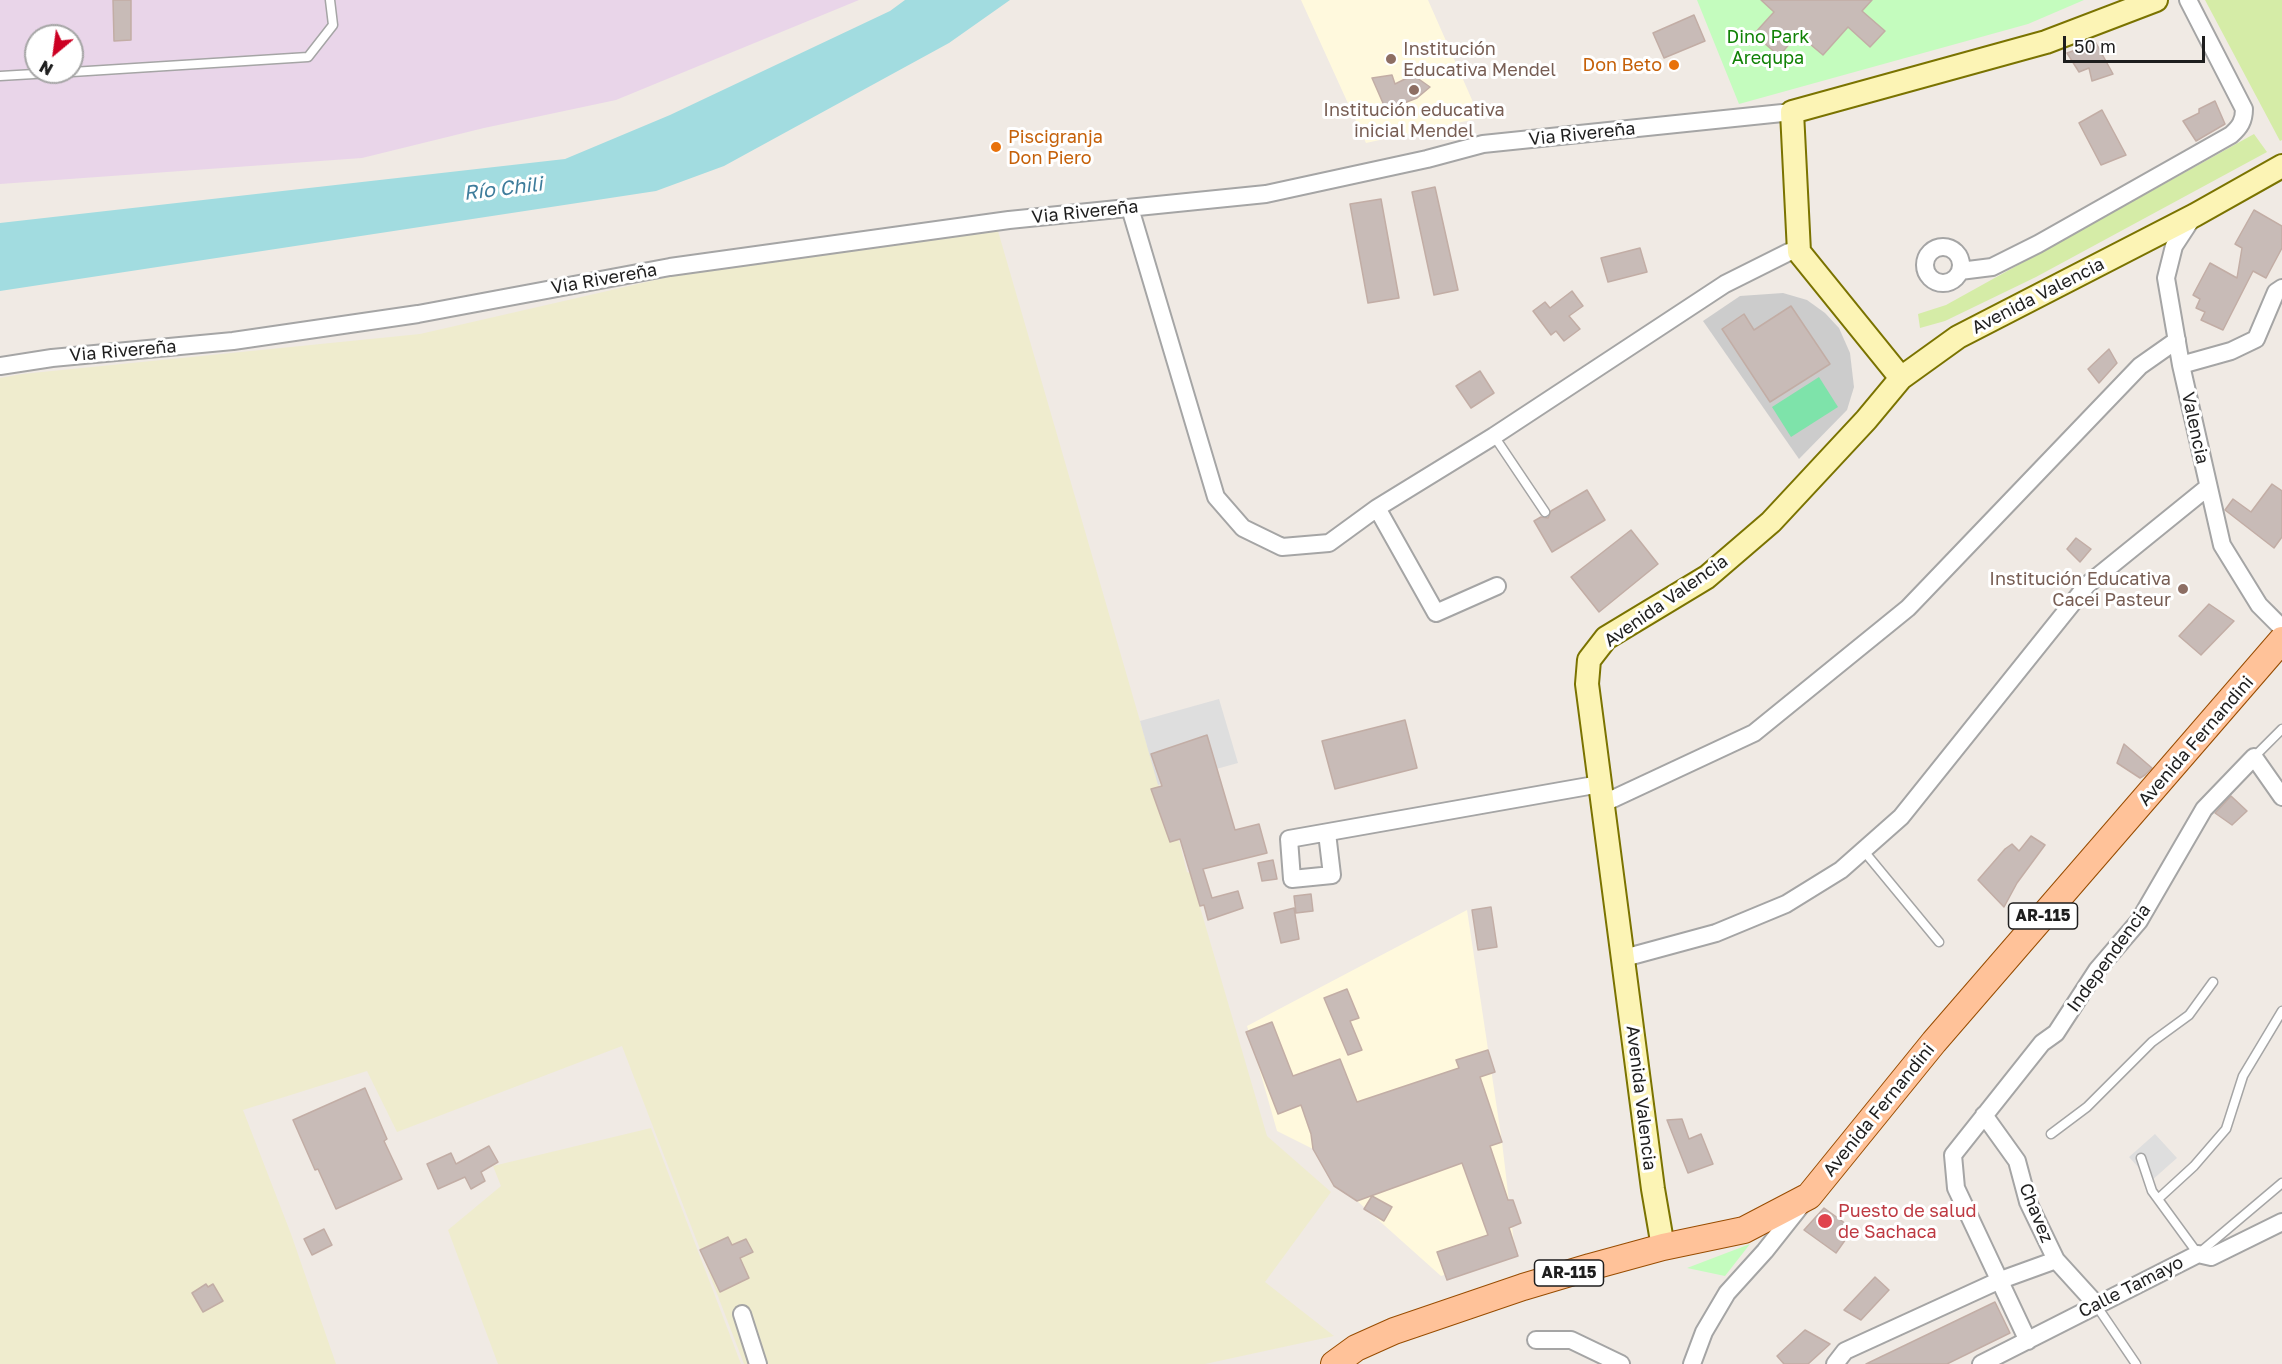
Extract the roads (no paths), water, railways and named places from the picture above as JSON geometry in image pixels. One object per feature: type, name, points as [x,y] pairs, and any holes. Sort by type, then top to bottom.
[{"type":"main road","name":"Avenida Fernandini","points":[[1334,1364],[1356,1348],[1394,1331],[1523,1287],[1663,1247],[1744,1230],[1809,1196],[1934,1042],[2282,640]]},
{"type":"street","name":"Via Rivereña","points":[[0,366],[52,358],[233,341],[418,314],[670,267],[1009,220],[1266,194],[1427,159],[1483,144],[1792,112],[2046,42],[2156,0]]},
{"type":"street","points":[[1960,271],[1992,267],[2029,249],[2231,135],[2240,127],[2244,109],[2188,0]]},
{"type":"street","points":[[1792,112],[1800,252],[1901,378]]},
{"type":"street","name":"Avenida Valencia","points":[[1663,1247],[1653,1189],[1587,684],[1589,660],[1606,638],[1707,577],[1772,522],[1866,420],[1901,378],[1958,338],[2194,215],[2282,166]]},
{"type":"street","points":[[1130,208],[1216,497],[1243,528],[1282,547],[1329,543],[1377,508],[1494,436],[1725,284],[1789,252],[1800,252]]},
{"type":"street","name":"Valencia","points":[[2194,215],[2174,246],[2166,278],[2181,365],[2222,545],[2259,605],[2282,628]]},
{"type":"street","points":[[2181,365],[2231,351],[2256,339],[2276,292],[2282,288]]},
{"type":"street","points":[[1327,833],[1601,794],[1754,733],[1908,608],[2140,366],[2176,340]]},
{"type":"street","points":[[1624,958],[1716,933],[1786,904],[1841,870],[1901,817],[2087,585],[2208,487]]},
{"type":"street","points":[[1377,508],[1436,613],[1497,586]]},
{"type":"street","points":[[2254,757],[2282,797]]},
{"type":"street","name":"Independencia","points":[[1998,1281],[1956,1188],[1953,1155],[2042,1043],[2056,1033],[2097,970],[2139,921],[2204,809],[2254,757]]},
{"type":"street","name":"Chavez","points":[[1984,1115],[2017,1161],[2028,1202],[2056,1260],[2096,1304]]},
{"type":"street","points":[[1692,1364],[1704,1332],[1727,1293],[1765,1251],[1809,1196]]},
{"type":"street","name":"Calle Tamayo","points":[[1981,1364],[2198,1254],[2211,1257],[2282,1222]]},
{"type":"street","points":[[1840,1362],[1845,1351],[1998,1281],[2056,1260]]},
{"type":"street","points":[[1998,1281],[2028,1341]]},
{"type":"street","points":[[742,1314],[758,1364]]},
{"type":"street","points":[[1536,1340],[1571,1340],[1621,1364]]},
{"type":"lane","points":[[84,71],[308,57],[333,25],[330,0]]},
{"type":"lane","points":[[0,76],[24,75]]},
{"type":"lane","points":[[1494,436],[1545,512]]},
{"type":"lane","name":"Independencia","points":[[2254,757],[2282,729]]},
{"type":"lane","points":[[1863,850],[1939,942]]},
{"type":"lane","points":[[2051,1134],[2086,1107],[2152,1042],[2189,1015],[2213,982]]},
{"type":"lane","points":[[2158,1199],[2194,1166],[2226,1129],[2243,1076],[2282,1011]]},
{"type":"lane","points":[[2141,1158],[2152,1191],[2198,1254],[2282,1183]]},
{"type":"lane","points":[[2096,1304],[2136,1364]]},
{"type":"water","name":"Río Chili","points":[[905,0],[1010,0],[949,43],[724,166],[656,191],[0,291],[0,223],[565,159],[670,115],[890,11]]},
{"type":"place","name":"Institución Educativa Mendel","points":[[1391,59]]},
{"type":"place","name":"Don Beto","points":[[1674,65]]},
{"type":"place","name":"Institución educativa inicial Mendel","points":[[1414,90]]},
{"type":"place","name":"Piscigranja Don Piero","points":[[996,147]]},
{"type":"place","name":"Institución Educativa Cacei Pasteur","points":[[2183,589]]},
{"type":"place","name":"Puesto de salud de Sachaca","points":[[1825,1221]]},
{"type":"park label","name":"Dino Park Arequpa","points":[[1768,47]]}]
